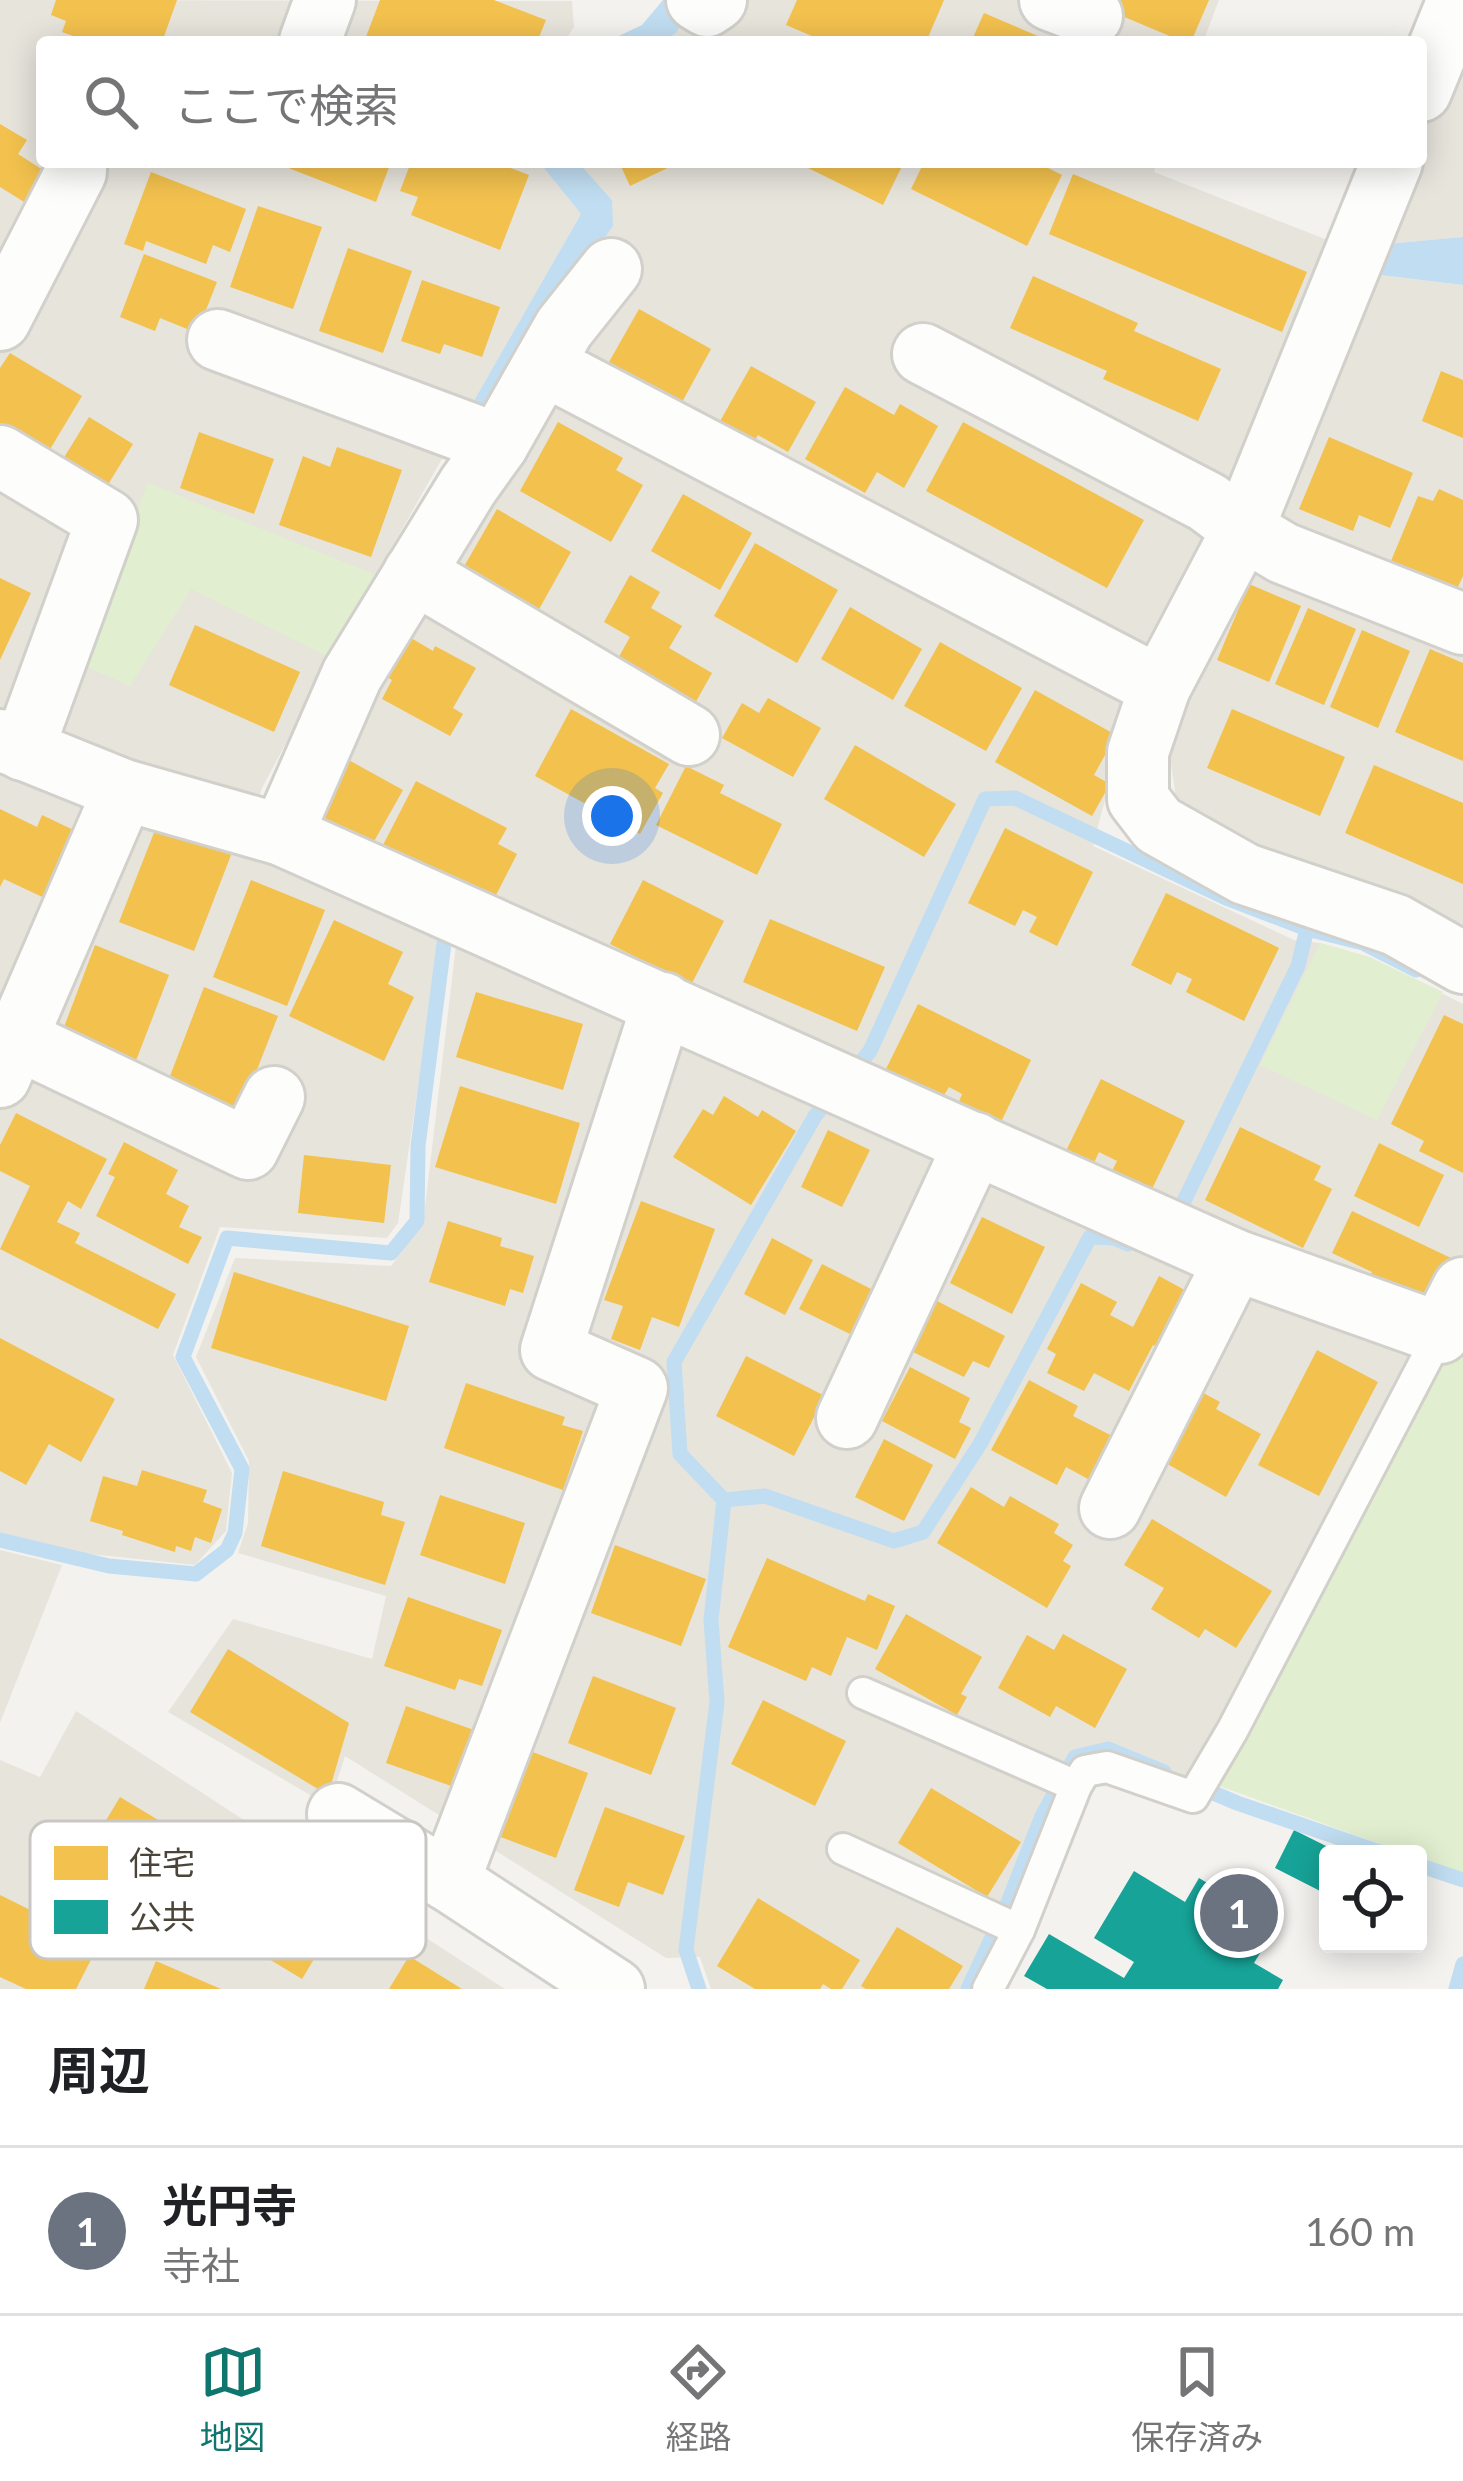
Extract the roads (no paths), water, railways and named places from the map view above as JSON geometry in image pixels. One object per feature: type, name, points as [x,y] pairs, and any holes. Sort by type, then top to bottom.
[{"type":"street","points":[[312,36],[325,0]]},
{"type":"street","points":[[1427,76],[1458,0]]},
{"type":"street","points":[[0,320],[76,168]]},
{"type":"street","points":[[1390,168],[1243,530],[1160,688],[1138,752],[1138,799],[1158,825],[1245,874],[1396,925],[1463,962]]},
{"type":"street","points":[[270,831],[352,676],[467,486],[476,435],[544,365],[564,328],[611,269]]},
{"type":"street","points":[[218,340],[476,435]]},
{"type":"street","points":[[923,355],[1207,502],[1283,553],[1463,624]]},
{"type":"street","points":[[544,365],[1160,688]]},
{"type":"street","points":[[0,456],[107,520],[12,745],[124,790],[270,831],[1235,1260],[1452,1310]]},
{"type":"street","points":[[414,574],[688,734]]},
{"type":"street","points":[[124,790],[9,1058],[248,1149],[274,1097]]},
{"type":"street","points":[[449,1881],[637,1388],[551,1350],[663,1003]]},
{"type":"street","points":[[847,1418],[975,1143]]},
{"type":"street","points":[[1110,1508],[1235,1260]]},
{"type":"street","points":[[338,1814],[350,1821]]},
{"type":"street","points":[[426,1867],[614,1989]]},
{"type":"lane","points":[[862,1693],[1061,1780],[1107,1767],[1198,1787],[1232,1731],[1452,1310]]},
{"type":"lane","points":[[988,1989],[1006,1924],[1061,1780]]},
{"type":"lane","points":[[843,1849],[1006,1924]]},
{"type":"water","points":[[663,0],[696,0],[671,36],[619,36],[642,25]]},
{"type":"water","points":[[544,168],[583,168],[612,200],[613,226],[572,283],[502,403],[471,406],[581,214]]},
{"type":"water","points":[[1463,237],[1463,285],[1372,274],[1375,245]]},
{"type":"waterway","points":[[851,1074],[870,1051],[985,799],[1015,798],[1226,898],[1307,929],[1363,943],[1416,970]]},
{"type":"waterway","points":[[1184,1201],[1298,966],[1307,929]]},
{"type":"waterway","points":[[0,1540],[109,1566],[196,1574],[227,1550],[235,1533],[242,1469],[183,1357],[227,1238],[391,1253],[417,1221],[418,1146],[445,936],[432,930]]},
{"type":"waterway","points":[[724,1500],[680,1454],[674,1362],[815,1116],[831,1097]]},
{"type":"waterway","points":[[724,1500],[765,1496],[894,1541],[923,1532],[980,1444],[1090,1237],[1128,1244]]},
{"type":"waterway","points":[[699,1989],[686,1950],[717,1702],[711,1620],[724,1500]]},
{"type":"waterway","points":[[968,1989],[1042,1816],[1075,1757],[1108,1749],[1164,1772]]},
{"type":"waterway","points":[[1197,1786],[1360,1845]]},
{"type":"waterway","points":[[1427,1868],[1463,1880]]},
{"type":"waterway","points":[[1456,1989],[1463,1964]]},
{"type":"place","name":"光円寺","points":[[1239,1913]]}]
